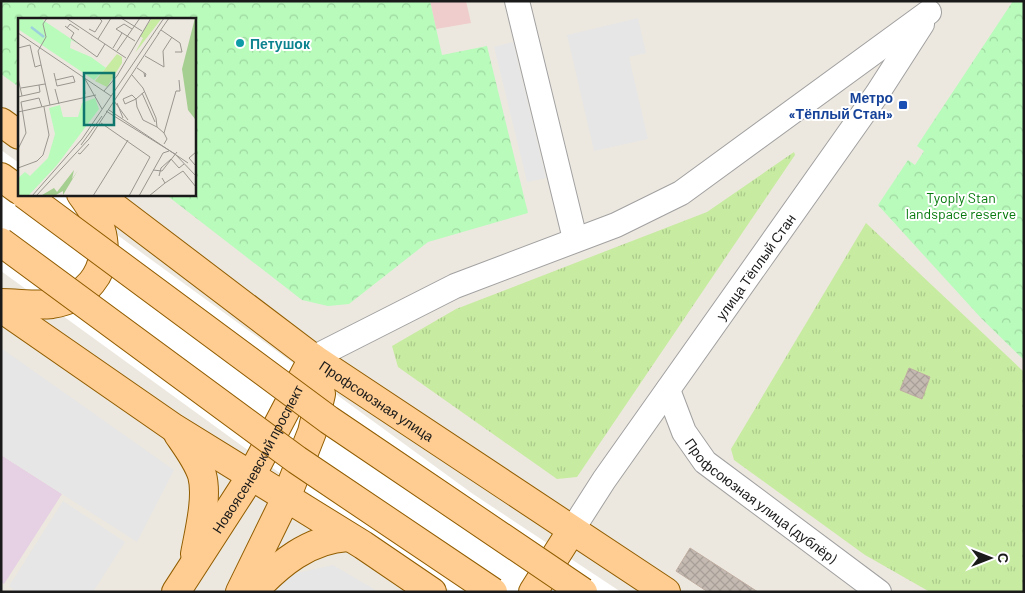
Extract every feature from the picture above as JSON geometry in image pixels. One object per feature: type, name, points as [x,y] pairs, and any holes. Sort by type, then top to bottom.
[{"type":"main road","points":[[1,122],[18,134]]},
{"type":"main road","points":[[1,177],[18,189]]},
{"type":"main road","points":[[25,195],[329,420],[583,592]]},
{"type":"main road","points":[[1,303],[53,304],[84,292],[95,280],[101,267],[103,238],[90,206],[82,195]]},
{"type":"main road","name":"Профсоюзная улица","points":[[98,195],[313,358],[666,592]]},
{"type":"main road","points":[[1,242],[297,460],[493,592]]},
{"type":"main road","points":[[1,308],[174,428],[432,592]]},
{"type":"main road","name":"Новоясеневский проспект","points":[[176,592],[251,476],[313,358]]},
{"type":"main road","name":"Новоясеневский проспект","points":[[240,592],[286,498],[312,432],[320,394],[313,358]]},
{"type":"main road","points":[[174,428],[197,462],[202,476],[202,513],[193,565]]},
{"type":"main road","points":[[533,592],[572,530]]},
{"type":"main road","points":[[254,592],[285,560],[332,538],[348,537]]},
{"type":"street","points":[[517,1],[575,239]]},
{"type":"street","points":[[313,358],[455,286],[616,225],[680,193],[933,7]]},
{"type":"street","name":"улица Тёплый Стан","points":[[572,530],[604,480],[877,94],[933,7]]},
{"type":"street","name":"Профсоюзная улица (дублёр)","points":[[668,390],[684,432],[705,462],[879,592]]},
{"type":"shaded area","points":[[430,1],[466,1],[471,23],[436,29]]},
{"type":"shaded area","points":[[638,18],[646,53],[629,57],[648,139],[594,151],[567,35]]},
{"type":"shaded area","points":[[513,42],[546,178],[527,182],[494,47]]},
{"type":"shaded area","points":[[1,348],[174,470],[137,542],[1,455]]},
{"type":"shaded area","points":[[1,455],[62,494],[4,584],[1,582]]},
{"type":"shaded area","points":[[63,501],[125,542],[93,592],[15,592],[9,586]]},
{"type":"shaded area","points":[[333,565],[379,592],[276,592],[288,575]]},
{"type":"green space","points":[[1,1],[430,1],[442,55],[487,46],[528,213],[428,242],[349,304],[328,306],[302,300],[166,195],[195,195],[195,18],[18,18],[18,86],[1,74]]},
{"type":"green space","name":"Tyoply Stan landspace reserve","points":[[1013,1],[1024,1],[1024,360],[981,318],[878,205],[908,160],[915,165],[924,151],[917,146]]},
{"type":"green space","points":[[794,152],[795,155],[577,477],[557,479],[398,367],[392,346],[456,309],[707,212]]},
{"type":"green space","points":[[866,223],[1024,372],[1024,592],[930,592],[865,555],[734,460],[731,449]]},
{"type":"pier","points":[[1,150],[18,162],[18,195],[62,195],[473,494],[621,592],[452,592],[281,474],[1,271]]},
{"type":"building","points":[[909,368],[930,377],[922,399],[900,390]]},
{"type":"building","points":[[690,548],[758,592],[708,592],[676,571]]},
{"type":"place","name":"Петушок","points":[[240,43]]},
{"type":"place","name":"Метро «Тёплый Стан»","points":[[903,105]]}]
